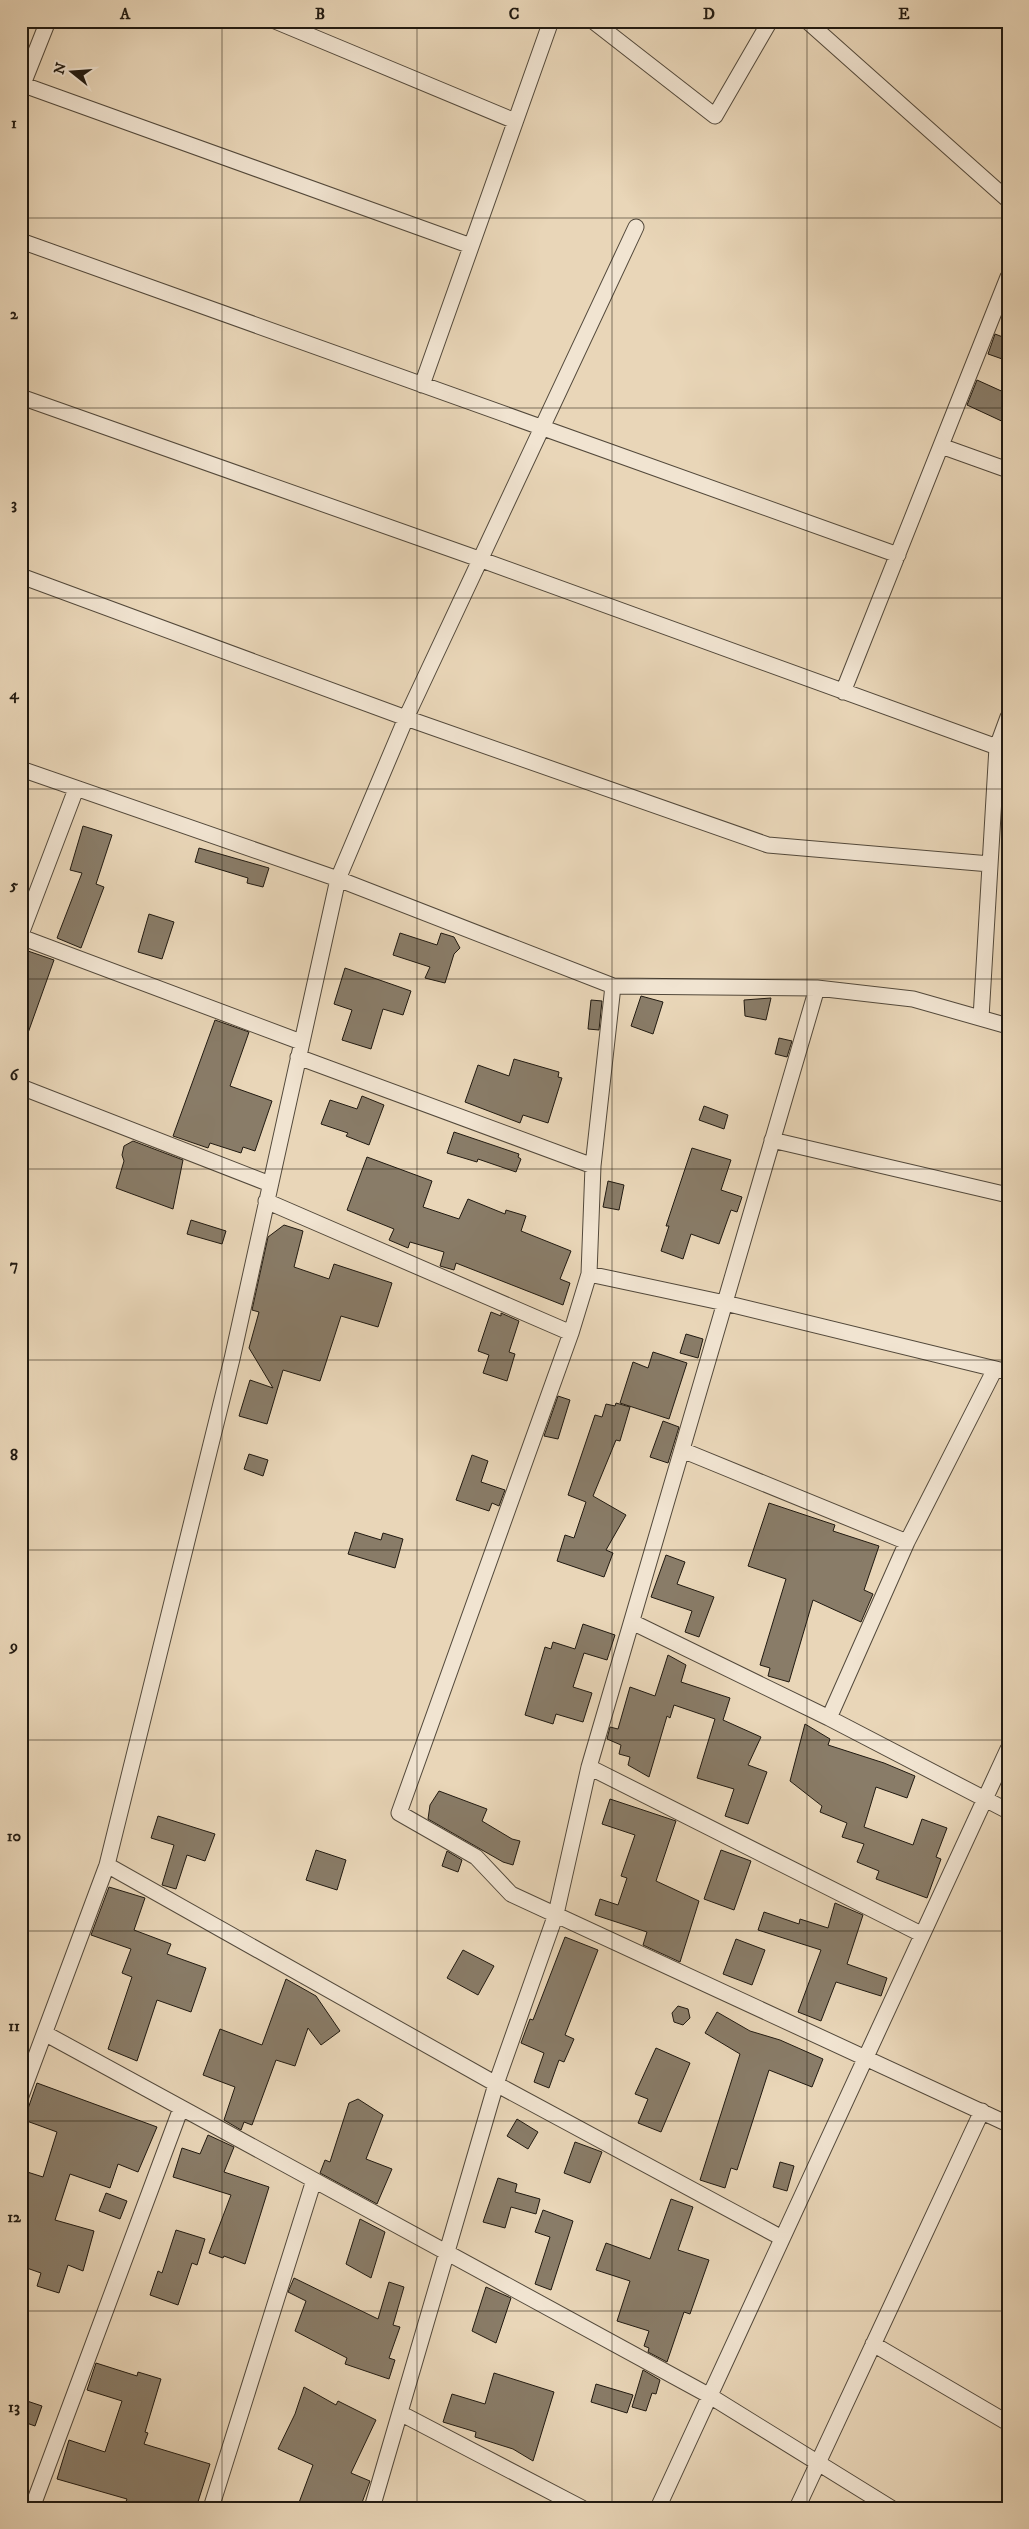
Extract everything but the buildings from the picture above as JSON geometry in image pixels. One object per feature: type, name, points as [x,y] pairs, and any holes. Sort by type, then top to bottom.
[{"type":"street","points":[[48,21],[22,86],[471,246]]},
{"type":"street","points":[[275,21],[515,121]]},
{"type":"street","points":[[422,385],[551,21]]},
{"type":"street","points":[[593,21],[715,116],[770,21]]},
{"type":"street","points":[[807,21],[1008,200]]},
{"type":"street","points":[[21,2096],[46,2034],[107,1865],[229,1369],[338,879],[406,718],[540,428],[636,227]]},
{"type":"street","points":[[21,241],[898,555]]},
{"type":"street","points":[[844,692],[1008,277]]},
{"type":"street","points":[[21,397],[479,559],[1002,749]]},
{"type":"street","points":[[941,446],[1008,470]]},
{"type":"street","points":[[21,576],[406,718],[768,845],[990,864]]},
{"type":"street","points":[[981,1018],[990,864],[1002,749],[1008,717]]},
{"type":"street","points":[[21,769],[338,879],[613,986],[817,988],[913,998],[1008,1026]]},
{"type":"street","points":[[76,789],[21,936],[592,1166]]},
{"type":"street","points":[[613,986],[592,1166],[589,1274],[571,1333],[399,1813],[476,1857],[511,1894],[1008,2124]]},
{"type":"street","points":[[372,2508],[496,2084],[556,1914],[589,1767],[817,988]]},
{"type":"street","points":[[21,1087],[270,1184]]},
{"type":"street","points":[[772,1140],[1008,1195]]},
{"type":"street","points":[[266,1201],[571,1333]]},
{"type":"street","points":[[589,1274],[725,1303],[1002,1371],[907,1542],[829,1718]]},
{"type":"street","points":[[682,1450],[907,1542]]},
{"type":"street","points":[[632,1622],[829,1718],[1008,1811]]},
{"type":"street","points":[[658,2508],[921,1934],[1008,1749]]},
{"type":"street","points":[[589,1767],[921,1934]]},
{"type":"street","points":[[107,1865],[496,2084],[782,2238]]},
{"type":"street","points":[[46,2034],[710,2396],[892,2508]]},
{"type":"street","points":[[32,2508],[181,2108]]},
{"type":"street","points":[[797,2508],[982,2111]]},
{"type":"street","points":[[211,2508],[314,2180]]},
{"type":"street","points":[[873,2344],[1008,2423]]},
{"type":"street","points":[[400,2414],[582,2508]]}]
